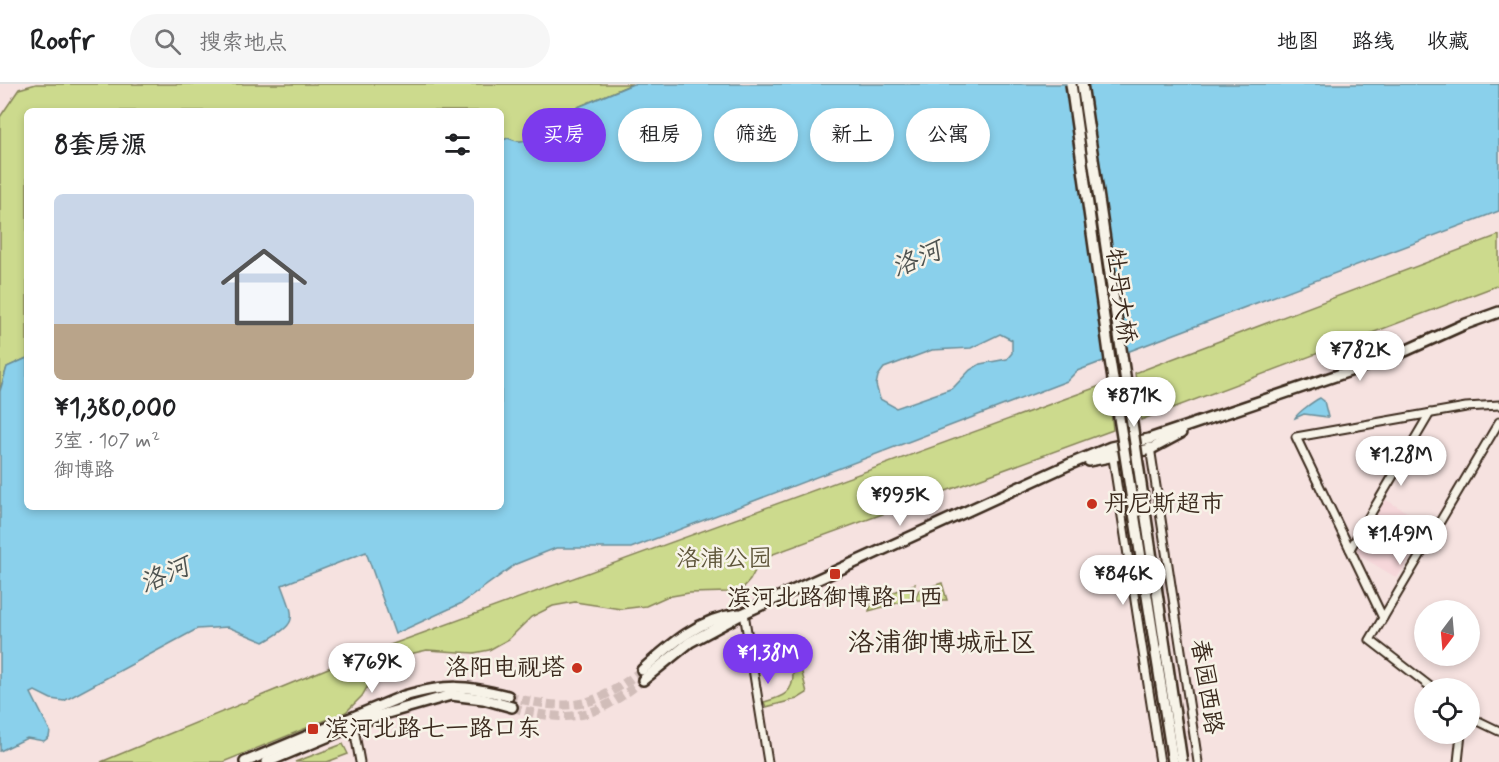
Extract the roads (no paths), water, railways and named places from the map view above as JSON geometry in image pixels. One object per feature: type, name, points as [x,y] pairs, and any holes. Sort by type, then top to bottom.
[{"type":"main road","name":"牡丹大桥","points":[[1071,84],[1110,360],[1173,762]]},
{"type":"main road","name":"牡丹大桥","points":[[1082,84],[1182,762]]},
{"type":"main road","points":[[643,680],[690,642],[744,613],[1068,465],[1112,451],[1150,444],[1210,419],[1394,356],[1499,306]]},
{"type":"main road","points":[[1463,324],[1499,312]]},
{"type":"main road","points":[[642,669],[678,639],[719,616],[744,613]]},
{"type":"main road","points":[[267,762],[404,696],[452,685],[508,696]]},
{"type":"main road","points":[[245,762],[353,722],[451,695],[483,699],[512,707]]},
{"type":"street","points":[[1383,618],[1296,437],[1431,413],[1499,405]]},
{"type":"street","points":[[1350,549],[1431,413]]},
{"type":"street","points":[[1419,678],[1370,640],[1499,422]]},
{"type":"street","name":"春园西路","points":[[1150,444],[1198,762]]},
{"type":"street","points":[[1112,451],[1160,762]]},
{"type":"street","points":[[744,613],[768,762]]},
{"type":"street","points":[[353,722],[360,762]]},
{"type":"street","points":[[1480,722],[1499,731]]},
{"type":"street","points":[[1458,762],[1460,744]]},
{"type":"water","name":"洛河","points":[[633,84],[1499,84],[1499,211],[1077,371],[1067,381],[631,548],[556,548],[516,564],[462,603],[395,634],[366,552],[282,585],[290,606],[291,619],[283,630],[264,642],[228,627],[197,629],[64,701],[51,699],[35,691],[31,693],[50,731],[49,737],[44,741],[27,738],[0,751],[0,391],[7,367],[24,359],[24,510],[504,510],[504,140],[508,138],[522,141],[522,162],[606,162],[606,108],[576,108]],"holes":[[[1000,334],[1012,340],[1012,353],[1007,359],[980,364],[970,370],[953,388],[896,408],[880,399],[876,385],[878,376],[884,368],[932,350],[971,348]]]},
{"type":"water","points":[[1320,398],[1324,401],[1328,417],[1304,414],[1295,418],[1302,410]]},
{"type":"tunnel","points":[[508,696],[548,704],[580,704],[609,693],[642,670]]},
{"type":"tunnel","points":[[512,707],[550,716],[582,714],[611,703],[643,680]]},
{"type":"place","name":"丹尼斯超市","points":[[1092,504]]},
{"type":"place","name":"滨河北路御博路口西","points":[[835,574]]},
{"type":"place","name":"洛阳电视塔","points":[[577,668]]},
{"type":"place","name":"滨河北路七一路口东","points":[[313,729]]},
{"type":"district","name":"洛浦御博城社区","points":[[942,643]]},
{"type":"park label","name":"洛浦公园","points":[[724,559]]}]
